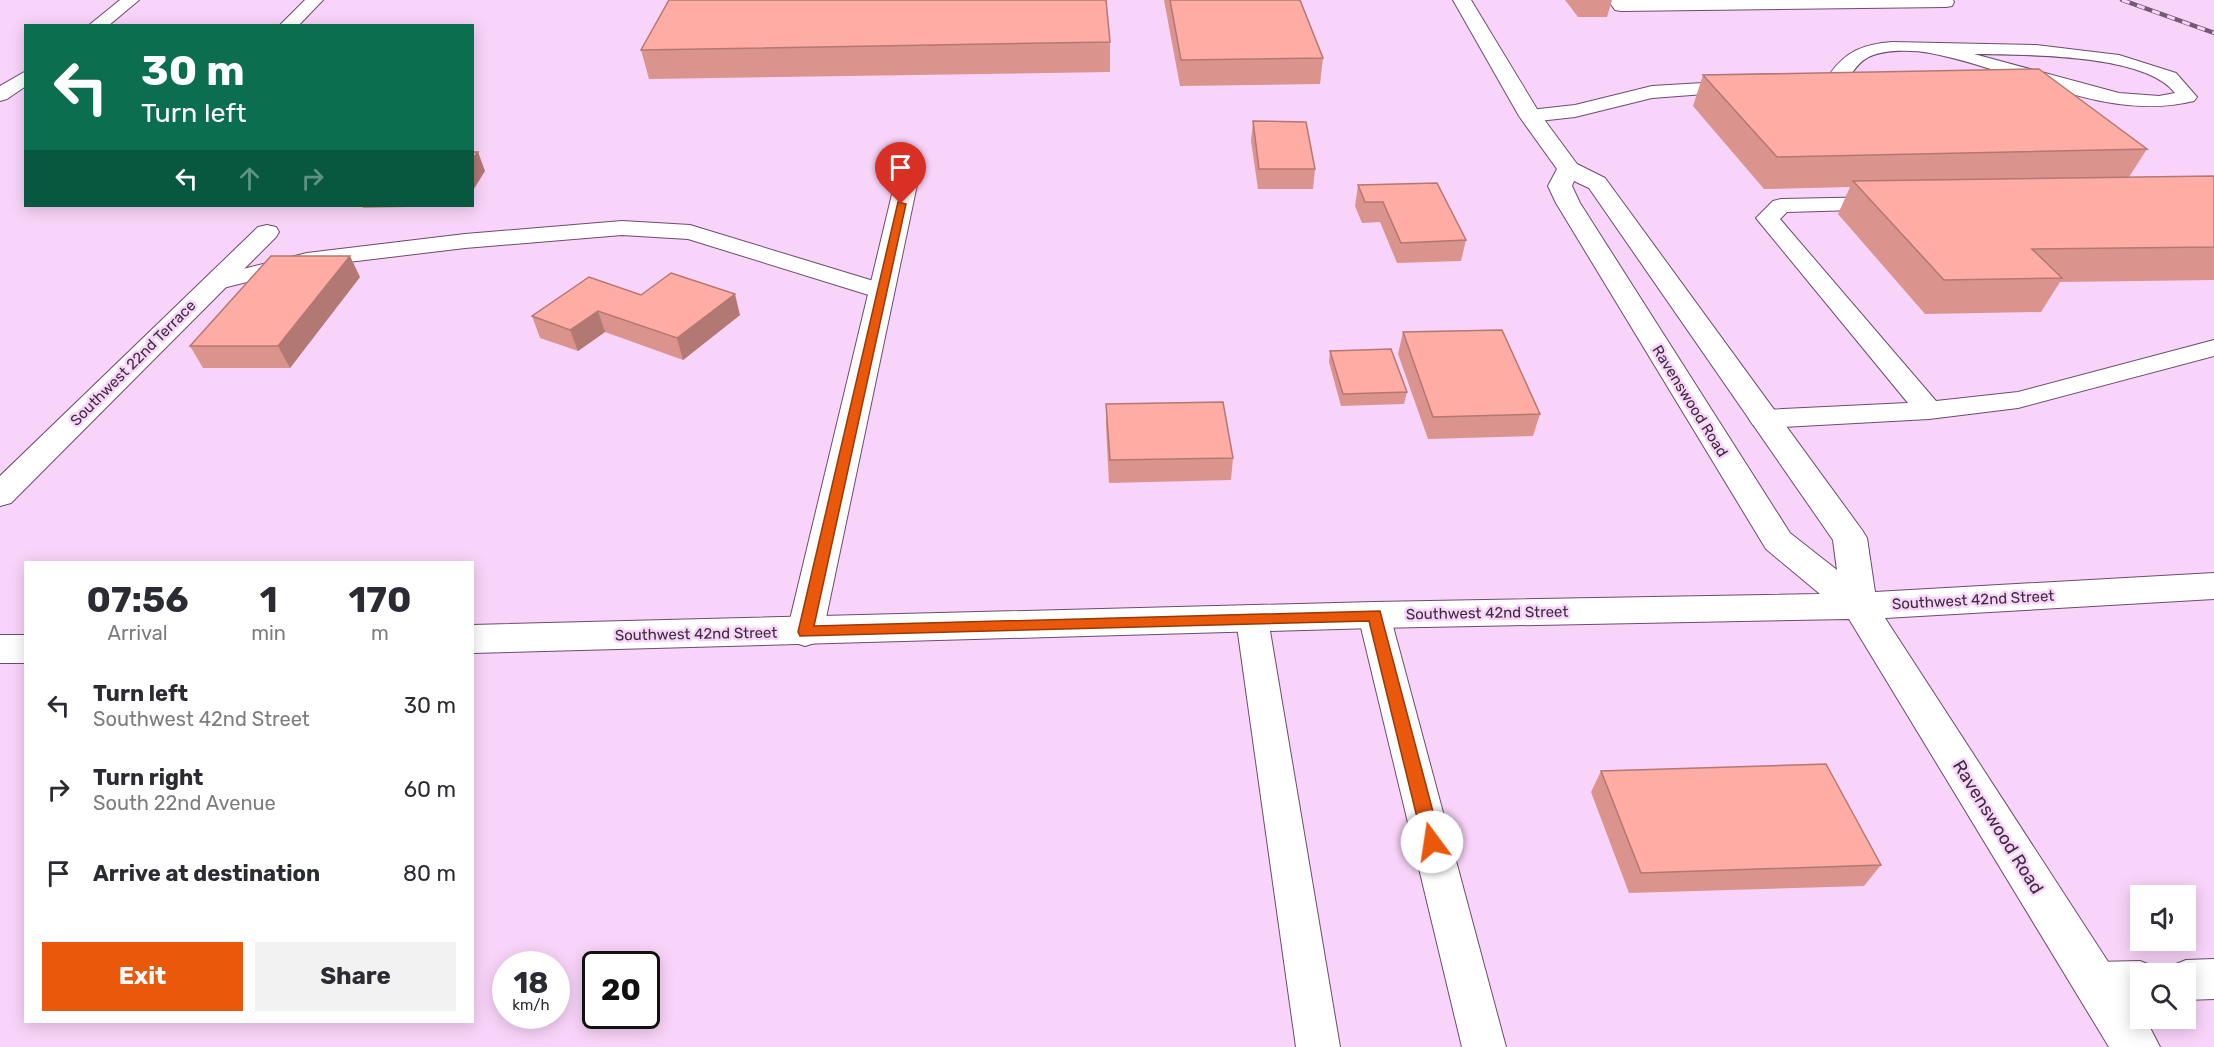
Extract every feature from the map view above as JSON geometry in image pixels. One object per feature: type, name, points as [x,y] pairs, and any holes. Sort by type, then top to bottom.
[{"type":"street","name":"Ravenswood Road","points":[[1462,0],[1530,116],[1569,169],[1597,183],[1850,538],[1859,606]]},
{"type":"street","points":[[805,632],[911,161]]},
{"type":"street","name":"Ravenswood Road","points":[[1569,169],[1560,186],[1568,203],[1778,541],[1859,606],[2136,1047]]},
{"type":"street","name":"Southwest 22nd Terrace","points":[[0,495],[267,232]]},
{"type":"street","name":"Southwest 42nd Street","points":[[474,639],[805,632],[1374,615],[1859,606],[2214,586]]},
{"type":"street","points":[[0,649],[24,649]]},
{"type":"lane","points":[[99,24],[131,0]]},
{"type":"lane","points":[[289,24],[315,0]]},
{"type":"lane","points":[[1616,0],[1621,6],[1946,2],[1942,0]]},
{"type":"lane","points":[[1789,83],[1835,80],[1848,62],[1870,50],[1932,48],[2075,54],[2135,64],[2172,78],[2187,98],[2159,102],[2118,99],[1932,48]]},
{"type":"lane","points":[[0,95],[24,78]]},
{"type":"lane","points":[[1530,116],[1575,111],[1652,92],[1755,86]]},
{"type":"lane","points":[[1902,204],[1781,206],[1767,218],[1929,410]]},
{"type":"lane","points":[[215,283],[307,260],[465,241],[622,228],[690,232],[881,291]]},
{"type":"lane","points":[[1763,419],[1929,410],[2018,400],[2214,348]]},
{"type":"lane","points":[[1374,615],[1484,1047]]},
{"type":"lane","points":[[1252,619],[1318,1047]]},
{"type":"lane","points":[[2196,980],[2214,979]]},
{"type":"lane","points":[[2095,982],[2130,981]]},
{"type":"building","points":[[669,0],[1106,0],[1110,42],[641,50]]},
{"type":"building","points":[[1170,0],[1300,0],[1323,58],[1181,60]]},
{"type":"building","points":[[2039,69],[2147,149],[1777,157],[1703,75]]},
{"type":"building","points":[[1253,121],[1306,122],[1315,169],[1259,169]]},
{"type":"building","points":[[2214,176],[2214,247],[2032,249],[2062,278],[1944,280],[1853,181]]},
{"type":"building","points":[[1437,183],[1466,240],[1401,243],[1383,202],[1365,202],[1358,185]]},
{"type":"building","points":[[271,256],[350,256],[278,346],[190,346]]},
{"type":"building","points":[[671,273],[735,294],[677,338],[598,311],[570,330],[532,316],[589,277],[641,295]]},
{"type":"building","points":[[1502,330],[1540,414],[1433,417],[1403,332]]},
{"type":"building","points":[[1391,349],[1407,392],[1343,394],[1330,351]]},
{"type":"building","points":[[1223,402],[1233,458],[1110,460],[1106,404]]},
{"type":"building","points":[[1826,764],[1881,865],[1641,873],[1601,771]]},
{"type":"railway","points":[[2122,0],[2214,33]]},
{"type":"route","points":[[901,204],[805,632],[1374,615],[1432,842]]}]
